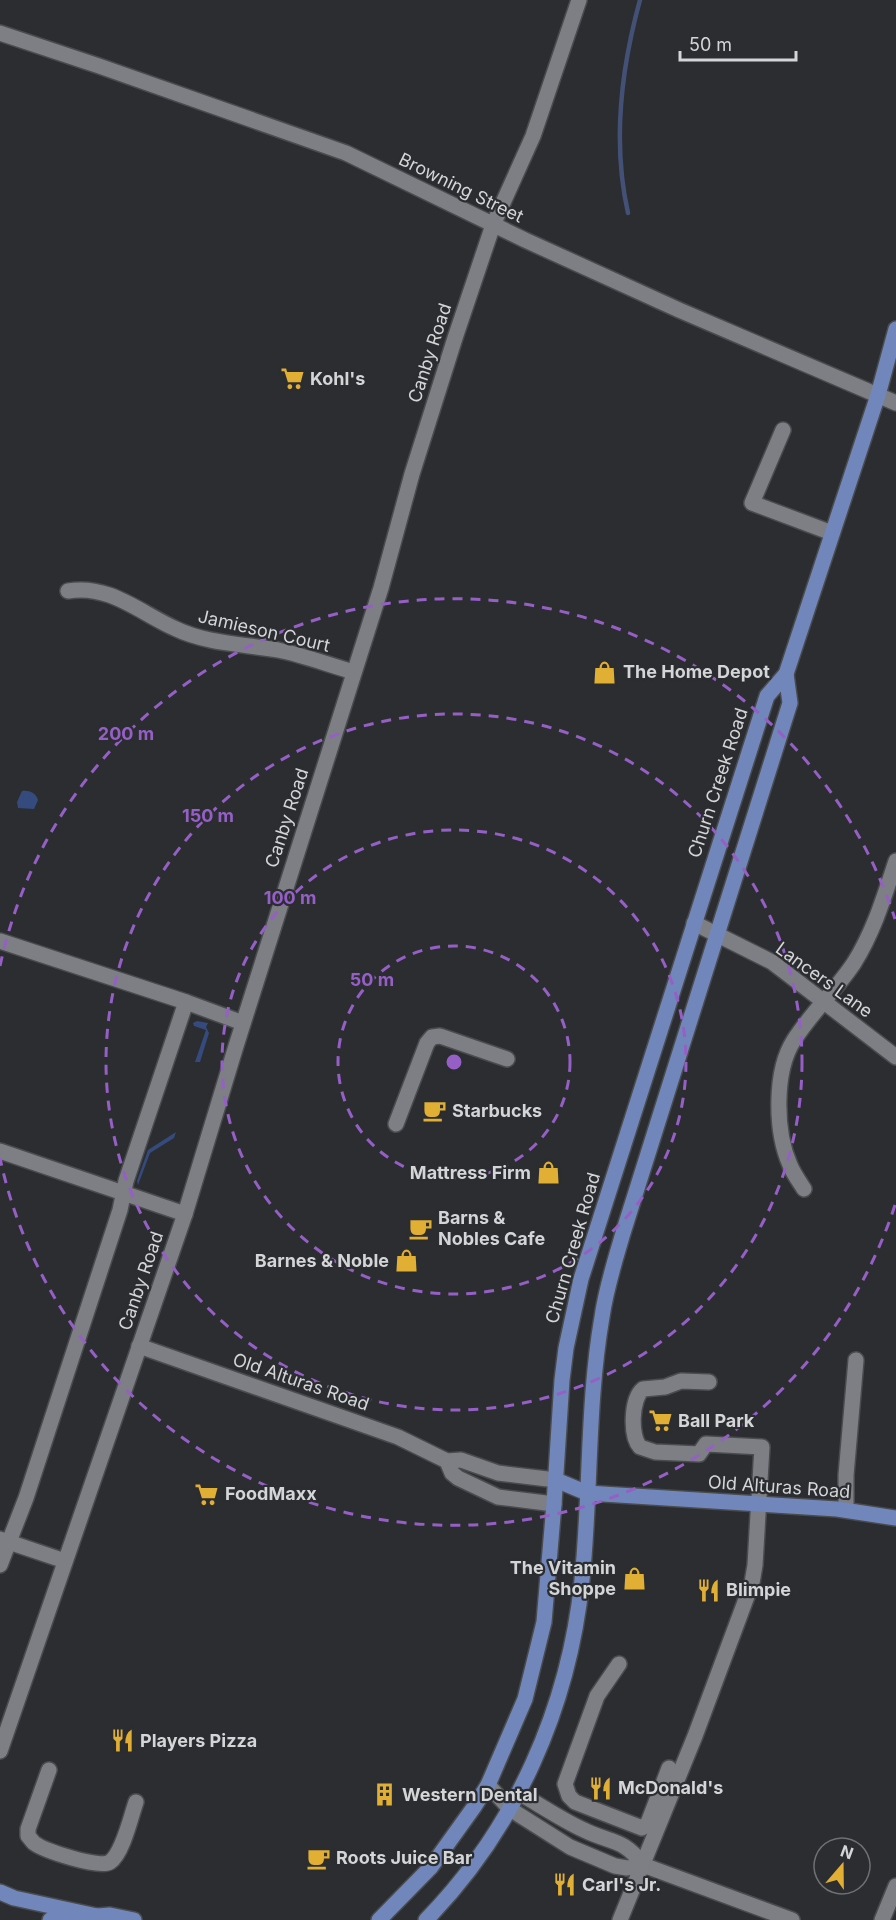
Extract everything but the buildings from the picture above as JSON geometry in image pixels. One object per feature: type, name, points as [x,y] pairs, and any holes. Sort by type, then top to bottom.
[{"type":"main road","name":"Churn Creek Road","points":[[379,1920],[431,1867],[488,1785],[525,1699],[544,1622],[562,1380],[566,1348],[581,1279],[767,696],[786,674],[878,395],[896,329]]},
{"type":"main road","name":"Churn Creek Road","points":[[426,1920],[475,1863],[510,1809],[551,1723],[572,1644],[582,1582],[598,1345],[606,1293],[622,1233],[790,703],[786,674]]},
{"type":"main road","name":"Old Alturas Road","points":[[556,1480],[587,1493],[846,1510],[896,1518]]},
{"type":"main road","name":"Old Alturas Road","points":[[554,1504],[587,1493]]},
{"type":"main road","points":[[0,1892],[14,1898],[101,1918]]},
{"type":"main road","points":[[50,1920],[110,1916],[134,1920]]},
{"type":"street","name":"Canby Road","points":[[0,1751],[185,1214],[381,588],[412,474],[493,225],[533,136],[579,0]]},
{"type":"street","name":"Browning Street","points":[[0,33],[346,153],[493,225],[669,305],[896,403]]},
{"type":"street","points":[[783,430],[752,503],[832,533]]},
{"type":"street","name":"Jamieson Court","points":[[68,591],[88,589],[113,595],[175,629],[207,640],[280,651],[354,672]]},
{"type":"street","points":[[804,1189],[790,1166],[783,1136],[779,1095],[785,1058],[792,1044],[852,965],[873,929],[896,861]]},
{"type":"street","name":"Lancers Lane","points":[[694,923],[772,962],[896,1057]]},
{"type":"street","points":[[0,941],[243,1023]]},
{"type":"street","points":[[0,1565],[4,1540],[26,1498],[81,1333],[120,1210],[123,1193],[186,1002]]},
{"type":"street","points":[[396,1124],[427,1043],[432,1037],[440,1036],[507,1059]]},
{"type":"street","points":[[0,1151],[185,1214]]},
{"type":"street","name":"Old Alturas Road","points":[[139,1346],[398,1437],[447,1461],[461,1460],[498,1473],[556,1480]]},
{"type":"street","points":[[846,1510],[846,1475],[856,1360]]},
{"type":"street","points":[[620,1920],[695,1736],[752,1583],[755,1565],[762,1447],[706,1444],[699,1454],[644,1450],[636,1444],[633,1430],[636,1401],[643,1389],[665,1387],[681,1381],[709,1382]]},
{"type":"street","name":"Old Alturas Road","points":[[447,1461],[452,1473],[458,1478],[498,1497],[554,1504]]},
{"type":"street","points":[[4,1540],[65,1561]]},
{"type":"street","points":[[619,1664],[597,1696],[565,1784],[567,1793],[579,1803],[642,1828],[648,1823],[669,1768]]},
{"type":"street","points":[[49,1770],[28,1828],[28,1836],[35,1844],[77,1859],[101,1864],[110,1862],[119,1850],[136,1802]]},
{"type":"street","points":[[488,1785],[510,1809],[579,1851],[615,1866],[627,1868],[643,1865],[792,1920]]},
{"type":"street","points":[[519,1793],[584,1830],[622,1844],[633,1851],[643,1865]]},
{"type":"street","points":[[882,1920],[896,1886]]},
{"type":"shaded area","points":[[22,791],[32,792],[36,796],[38,800],[34,809],[18,808],[17,802]]},
{"type":"shaded area","points":[[197,1021],[208,1023],[206,1027],[209,1033],[200,1062],[195,1062],[206,1030],[194,1026],[193,1023]]},
{"type":"shaded area","points":[[176,1132],[174,1138],[150,1153],[138,1185],[137,1181],[148,1150]]},
{"type":"waterway","points":[[628,213],[620,159],[621,106],[628,52],[640,0]]},
{"type":"place","name":"Kohl's","points":[[292,379]]},
{"type":"place","name":"The Home Depot","points":[[605,672]]},
{"type":"place","name":"Starbucks","points":[[434,1111]]},
{"type":"place","name":"Mattress Firm","points":[[549,1173]]},
{"type":"place","name":"Barns & Nobles Cafe","points":[[420,1228]]},
{"type":"place","name":"Barnes & Noble","points":[[407,1261]]},
{"type":"place","name":"Ball Park","points":[[660,1421]]},
{"type":"place","name":"FoodMaxx","points":[[207,1494]]},
{"type":"place","name":"The Vitamin Shoppe","points":[[634,1578]]},
{"type":"place","name":"Blimpie","points":[[708,1590]]},
{"type":"place","name":"Players Pizza","points":[[122,1741]]},
{"type":"place","name":"McDonald's","points":[[600,1788]]},
{"type":"place","name":"Western Dental","points":[[384,1795]]},
{"type":"place","name":"Roots Juice Bar","points":[[318,1858]]},
{"type":"place","name":"Carl's Jr.","points":[[564,1885]]}]
